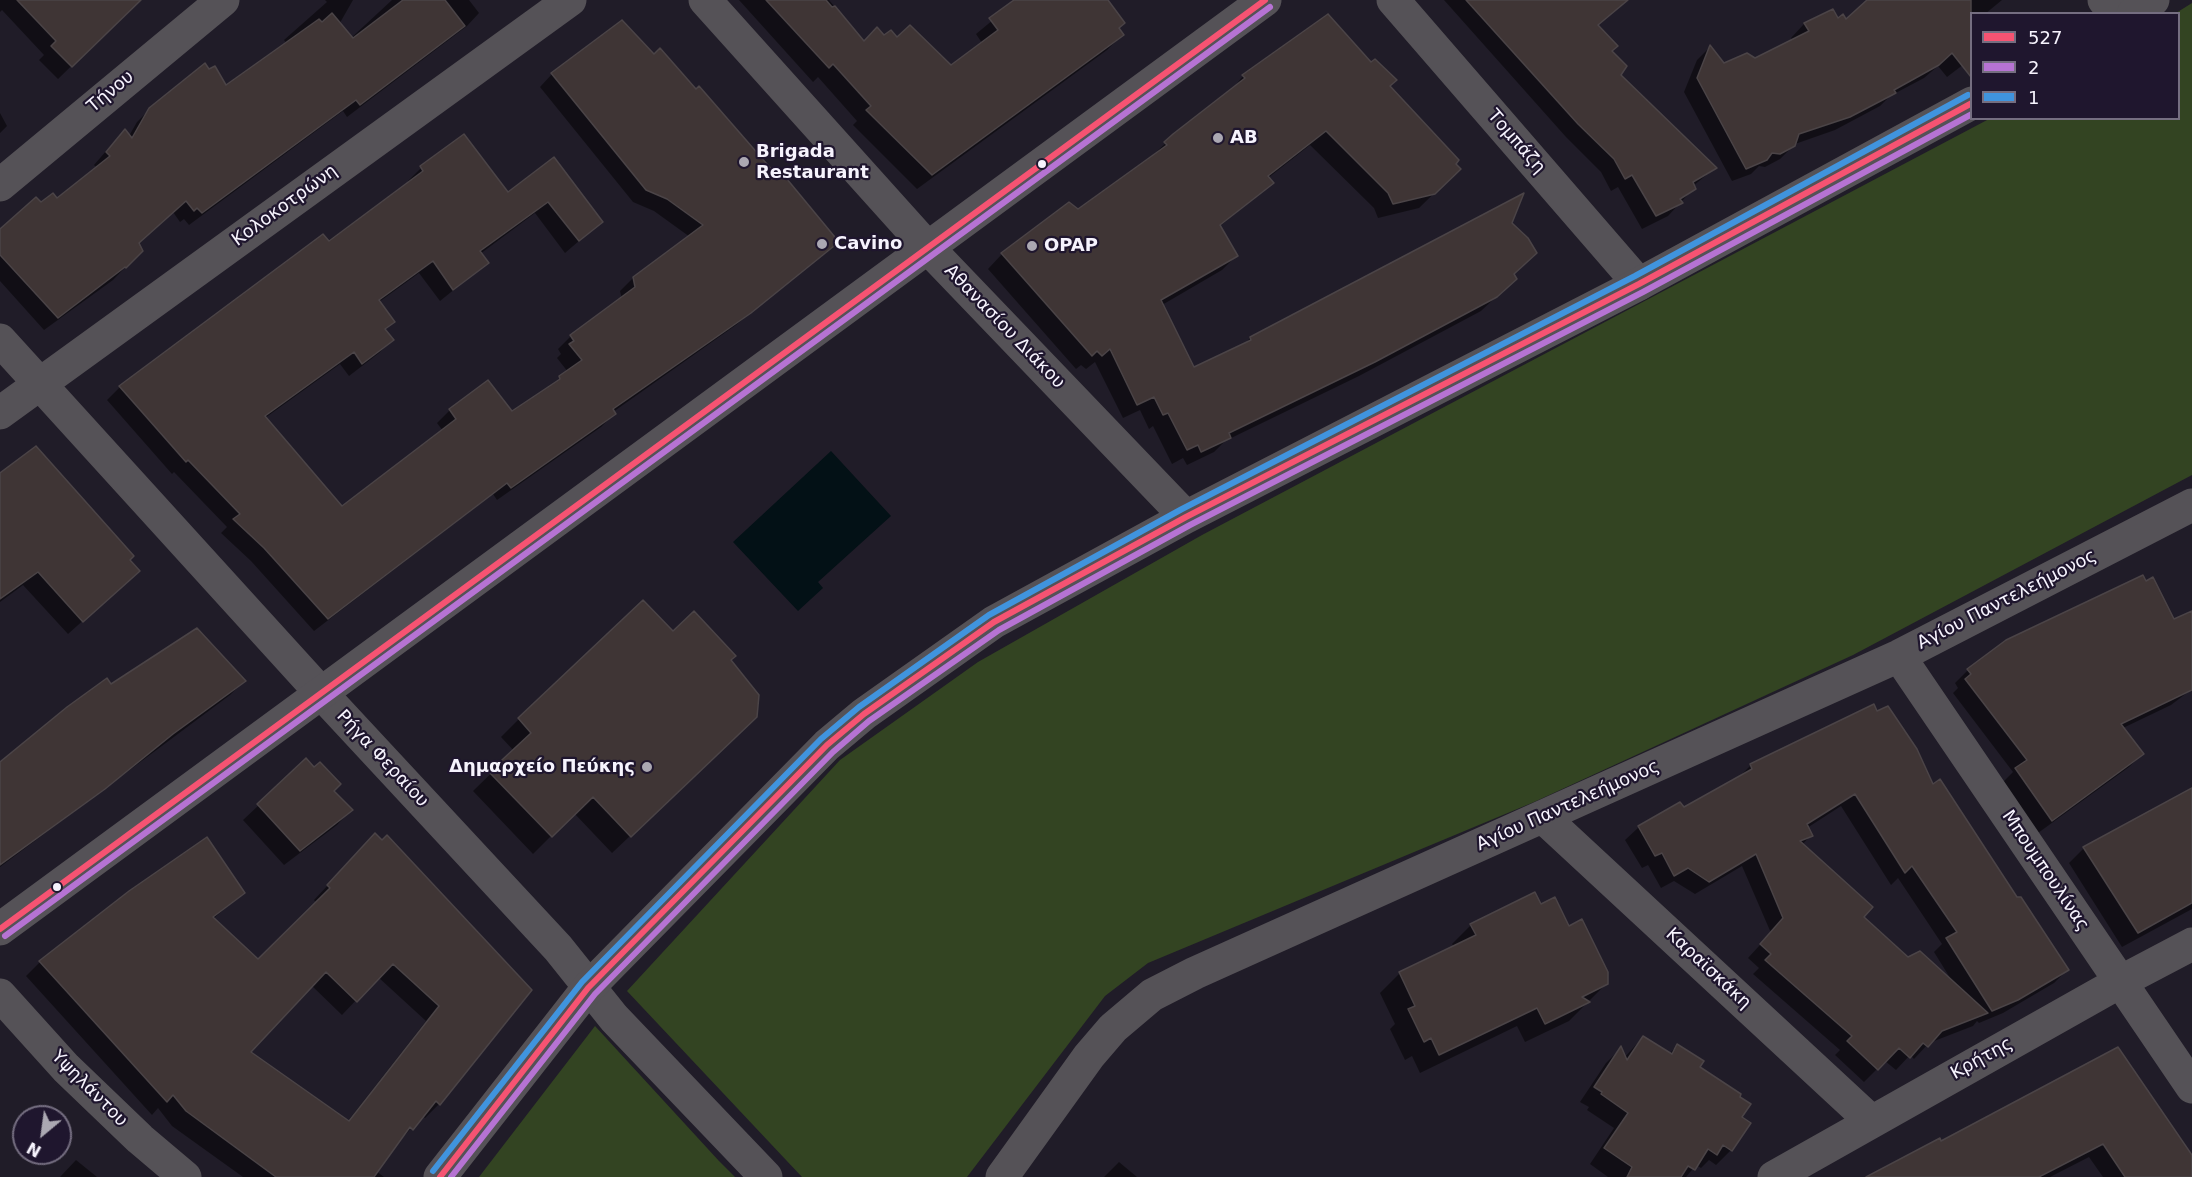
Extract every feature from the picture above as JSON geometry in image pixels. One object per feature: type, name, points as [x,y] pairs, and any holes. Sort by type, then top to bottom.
[{"type":"street","name":"Τήνου","points":[[0,184],[223,0]]},
{"type":"street","name":"Κολοκοτρώνη","points":[[0,413],[570,0]]},
{"type":"street","name":"Αθανασίου Διάκου","points":[[705,0],[928,248],[1186,517]]},
{"type":"street","points":[[0,929],[1265,0]]},
{"type":"street","name":"Τομπάζη","points":[[1393,0],[1639,284]]},
{"type":"street","points":[[2104,0],[2114,12]]},
{"type":"street","points":[[2136,12],[2154,0]]},
{"type":"street","points":[[440,1177],[588,988],[827,745],[864,714],[994,622],[1186,517],[1639,284],[1970,104]]},
{"type":"street","name":"Ρήγα Φεραίου","points":[[0,340],[322,694],[558,948],[588,988],[766,1177]]},
{"type":"street","name":"Αγίου Παντελεήμονος","points":[[1002,1177],[1089,1056],[1113,1028],[1152,995],[1195,973],[1544,818],[1899,656],[2192,505]]},
{"type":"street","name":"Μπουμπουλίνας","points":[[1899,656],[2192,1087]]},
{"type":"street","name":"Καραϊσκάκη","points":[[1544,818],[1871,1121]]},
{"type":"street","name":"Κρήτης","points":[[1774,1177],[2120,982],[2192,944]]},
{"type":"street","name":"Υψηλάντου","points":[[0,995],[66,1068],[140,1139],[185,1177]]},
{"type":"green space","points":[[2192,3],[2192,475],[1853,655],[1534,802],[1148,963],[1105,996],[967,1177],[802,1177],[627,991],[840,760],[978,662],[1202,535],[1987,120],[2180,120],[2180,12],[2178,12]]},
{"type":"green space","points":[[595,1026],[719,1161],[735,1177],[479,1177]]},
{"type":"shaded area","points":[[831,451],[891,516],[818,582],[823,588],[798,611],[733,542]]},
{"type":"building","points":[[17,0],[141,0],[72,67],[51,46],[56,41]]},
{"type":"building","points":[[403,0],[445,0],[465,26],[360,105],[356,100],[202,213],[197,208],[194,211],[186,201],[139,243],[143,251],[126,268],[58,318],[0,255],[0,229],[36,197],[41,202],[53,193],[57,198],[110,156],[106,152],[125,129],[132,138],[149,108],[205,63],[209,69],[215,66],[226,85],[319,19],[322,22],[332,13],[353,38]]},
{"type":"building","points":[[766,0],[826,0],[832,7],[835,6],[864,41],[877,27],[884,35],[891,30],[897,37],[910,25],[951,65],[998,30],[989,18],[1014,0],[1108,0],[1125,23],[1119,28],[1124,35],[932,175],[866,110],[871,106],[833,64],[829,68]]},
{"type":"building","points":[[1466,0],[1628,0],[1598,25],[1618,46],[1612,51],[1627,66],[1621,75],[1717,168],[1693,182],[1696,189],[1680,199],[1683,203],[1656,216],[1632,175],[1625,179],[1614,159],[1578,124]]},
{"type":"building","points":[[1867,0],[1971,0],[1970,76],[1952,53],[1939,65],[1894,90],[1896,93],[1850,117],[1799,134],[1795,146],[1780,154],[1772,153],[1767,160],[1746,169],[1697,78],[1710,45],[1724,63],[1747,53],[1755,58],[1809,31],[1804,23],[1833,9],[1838,18],[1843,14],[1846,19]]},
{"type":"building","points":[[1328,14],[1371,62],[1375,59],[1397,80],[1390,86],[1459,160],[1456,164],[1461,169],[1435,194],[1393,204],[1388,193],[1326,131],[1268,176],[1274,183],[1220,225],[1238,256],[1161,300],[1194,367],[1251,340],[1250,337],[1524,193],[1512,223],[1528,238],[1537,253],[1514,274],[1517,279],[1497,297],[1375,362],[1229,433],[1231,438],[1201,452],[1198,445],[1187,450],[1168,413],[1163,415],[1154,397],[1137,405],[1110,349],[1102,356],[1097,351],[1092,356],[1001,253],[1069,202],[1078,209],[1167,145],[1164,142],[1173,134],[1245,78],[1242,75]]},
{"type":"building","points":[[622,20],[654,54],[660,48],[696,89],[699,86],[773,171],[777,167],[839,242],[751,313],[613,409],[616,414],[511,488],[507,483],[328,619],[264,548],[233,519],[240,514],[188,460],[186,462],[119,386],[323,234],[329,241],[423,171],[420,166],[464,134],[508,192],[554,157],[603,222],[579,241],[548,202],[480,251],[489,263],[453,290],[433,261],[379,300],[395,322],[385,329],[394,340],[362,364],[354,352],[265,416],[342,506],[456,419],[449,409],[488,380],[512,411],[560,379],[559,376],[582,360],[569,344],[574,341],[570,335],[635,287],[633,277],[703,225],[667,199],[646,190],[551,73]]},
{"type":"building","points":[[36,446],[134,556],[130,560],[140,571],[83,622],[38,572],[0,599],[0,473]]},
{"type":"building","points":[[2143,575],[2146,581],[2153,577],[2174,619],[2192,611],[2192,690],[2121,724],[2144,754],[2052,821],[2015,768],[2027,760],[1965,679],[1971,674],[1967,669],[2006,640]]},
{"type":"building","points":[[643,600],[673,631],[694,611],[736,656],[731,660],[759,695],[757,717],[631,837],[593,797],[552,837],[489,772],[531,733],[518,718]]},
{"type":"building","points":[[197,628],[246,681],[173,734],[105,789],[0,865],[0,762],[67,707],[107,678],[111,684]]},
{"type":"building","points":[[1874,704],[1877,711],[1888,706],[1917,749],[1933,784],[1940,779],[2017,897],[2021,897],[2069,970],[2018,1000],[1992,1011],[1946,938],[1957,932],[1912,866],[1905,873],[1855,794],[1807,824],[1813,836],[1800,841],[1873,907],[1864,917],[1908,957],[1920,951],[1988,1013],[1942,1031],[1928,1047],[1923,1043],[1910,1058],[1899,1048],[1878,1070],[1847,1041],[1852,1036],[1765,960],[1771,954],[1760,944],[1783,918],[1756,854],[1709,882],[1688,868],[1674,876],[1662,853],[1655,856],[1638,826],[1680,802],[1684,807],[1752,769],[1750,764]]},
{"type":"building","points":[[306,758],[314,767],[320,762],[341,784],[334,791],[353,810],[300,851],[257,804]]},
{"type":"building","points":[[2192,788],[2192,903],[2138,933],[2083,847]]},
{"type":"building","points":[[375,833],[382,840],[387,835],[532,990],[440,1105],[436,1101],[413,1130],[410,1127],[374,1177],[276,1177],[186,1111],[173,1095],[167,1102],[39,961],[129,891],[207,837],[245,893],[213,917],[258,959],[330,888],[327,885]],"holes":[[[393,964],[439,1006],[349,1121],[251,1052],[326,972],[357,1002]]]},
{"type":"building","points":[[1535,892],[1541,904],[1555,897],[1569,926],[1582,919],[1608,972],[1608,984],[1582,997],[1590,1002],[1545,1024],[1537,1008],[1439,1055],[1431,1038],[1424,1042],[1408,1009],[1415,1006],[1399,972],[1476,935],[1470,924]]},
{"type":"building","points":[[1643,1036],[1672,1054],[1677,1044],[1704,1061],[1700,1067],[1741,1094],[1740,1097],[1751,1104],[1742,1117],[1751,1123],[1732,1151],[1723,1145],[1717,1155],[1708,1149],[1695,1170],[1688,1166],[1681,1177],[1627,1177],[1632,1167],[1604,1148],[1628,1113],[1594,1087],[1621,1046],[1627,1060]]},
{"type":"building","points":[[2118,1047],[2192,1155],[2192,1177],[2125,1177],[2103,1144],[2039,1177],[1866,1177],[1940,1138],[1941,1141]]},
{"type":"transit line","name":"527","points":[[0,929],[1265,0]]},
{"type":"transit line","name":"2","points":[[5,936],[1270,7]]},
{"type":"transit line","name":"1","points":[[433,1171],[582,982],[821,739],[859,707],[989,615],[1182,509],[1635,276],[1968,95]]},
{"type":"transit line","name":"527","points":[[440,1177],[588,988],[827,745],[864,714],[994,622],[1186,517],[1639,284],[1970,104]]},
{"type":"transit line","name":"2","points":[[451,1177],[595,994],[833,752],[869,721],[999,630],[1190,525],[1643,292],[1970,115]]},
{"type":"place","name":"ΑΒ","points":[[1218,138]]},
{"type":"place","name":"Brigada Restaurant","points":[[744,162]]},
{"type":"place","name":"Cavino","points":[[822,244]]},
{"type":"place","name":"OPAP","points":[[1032,246]]},
{"type":"place","name":"Δημαρχείο Πεύκης","points":[[647,767]]}]
